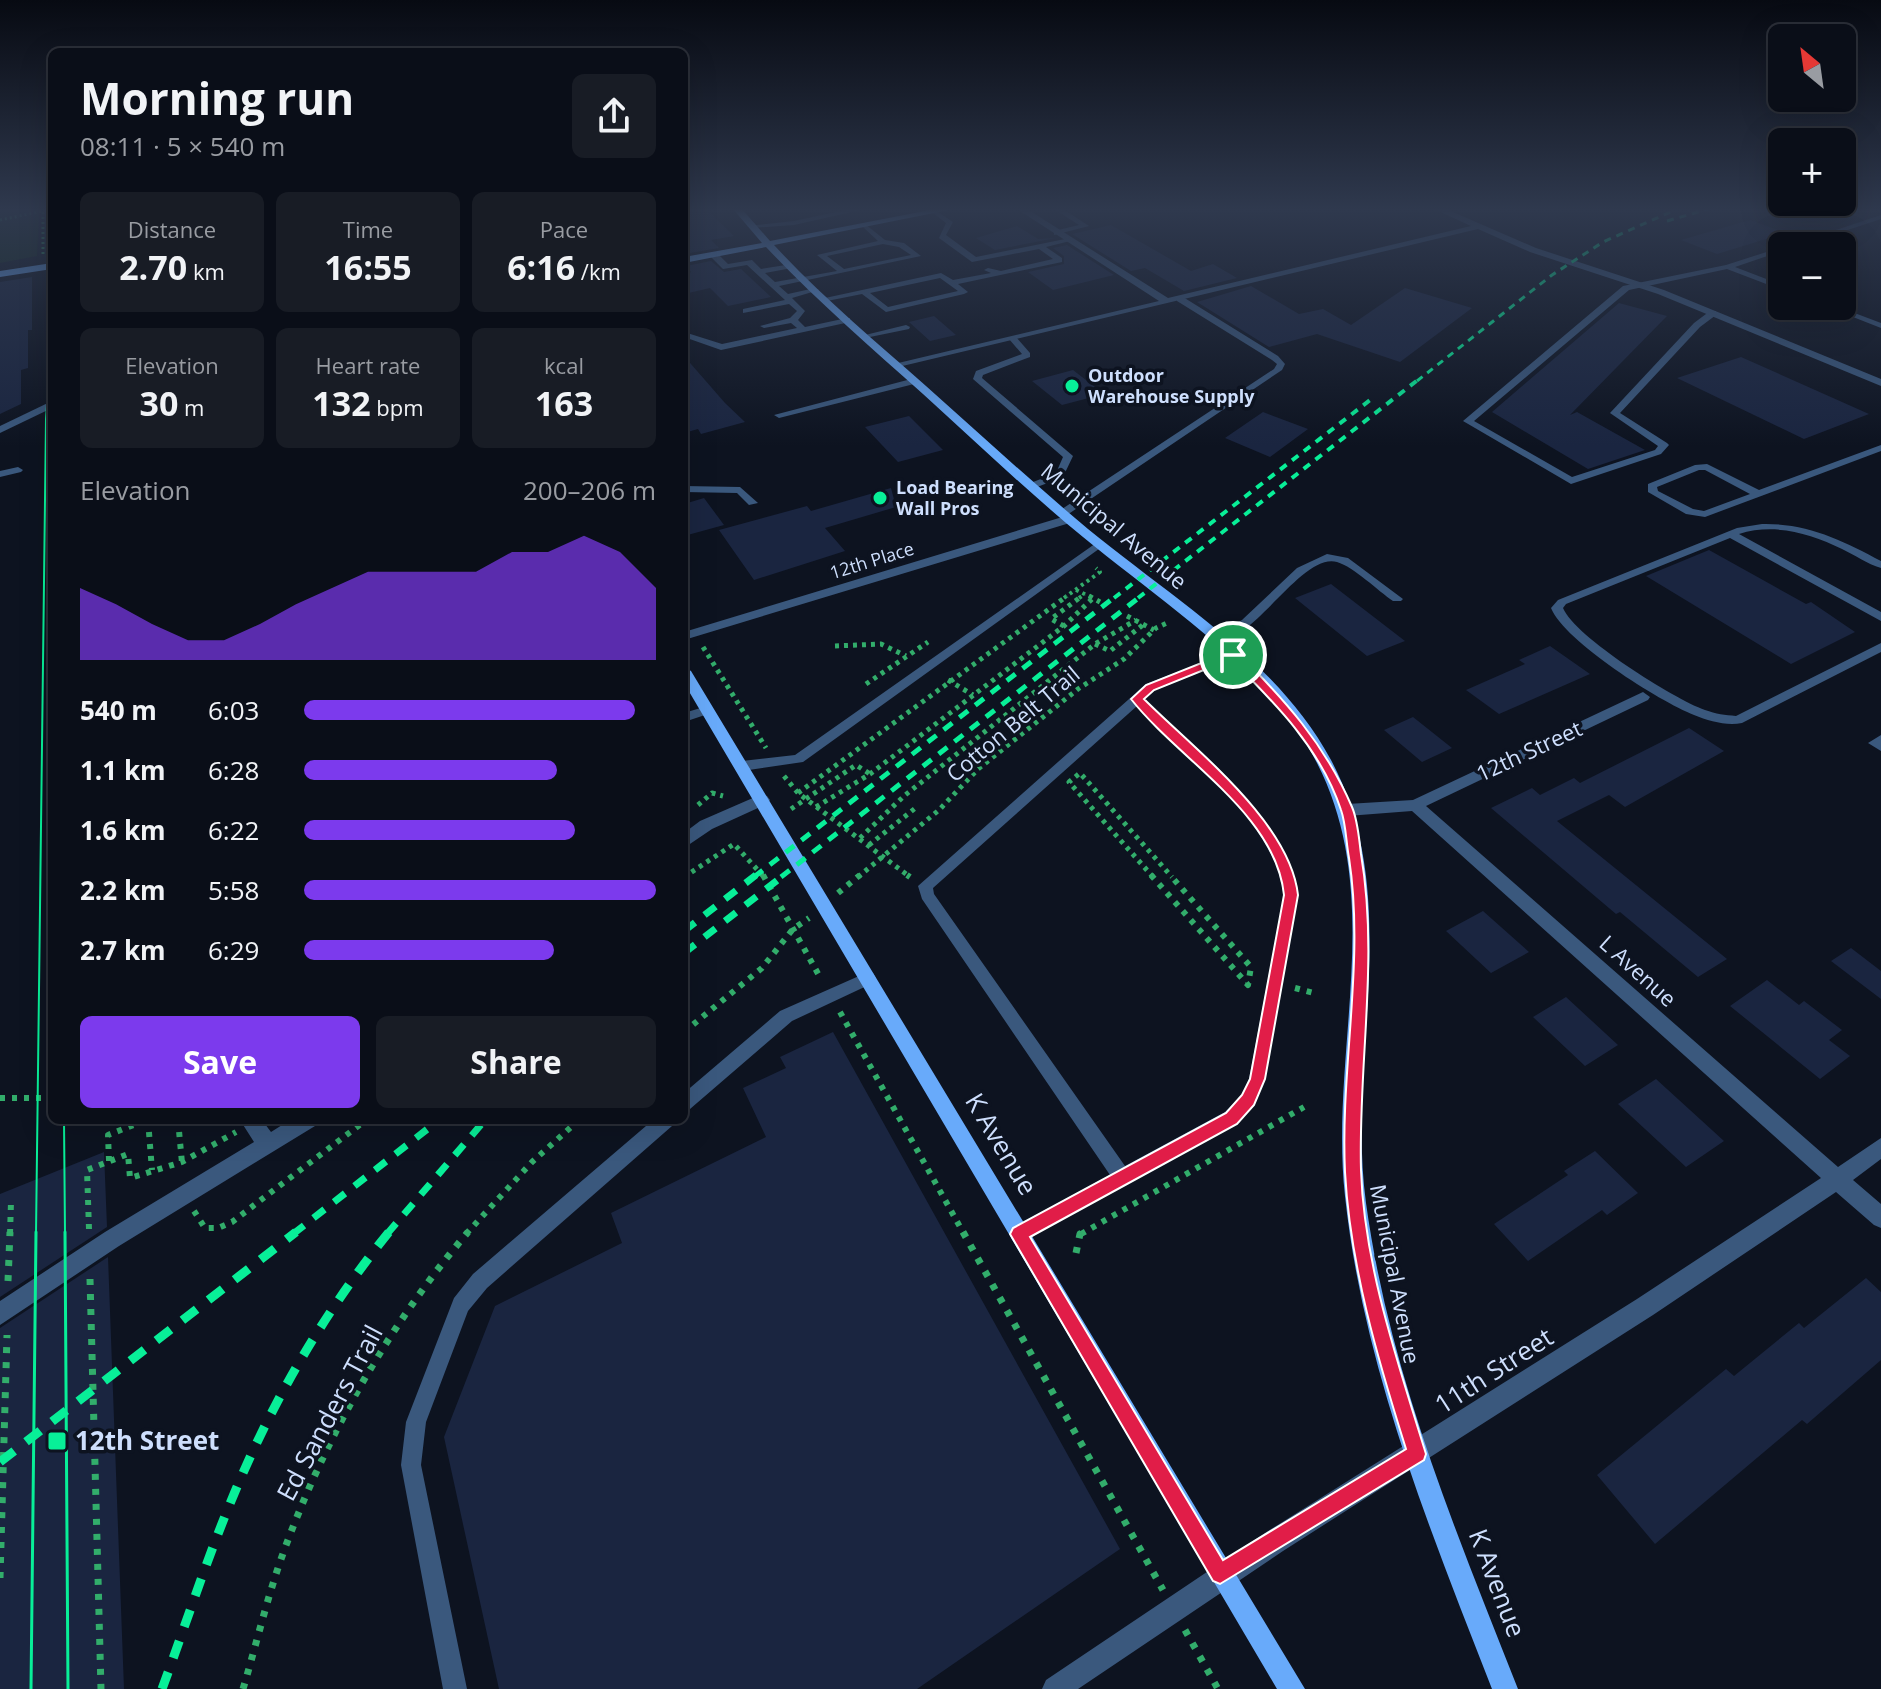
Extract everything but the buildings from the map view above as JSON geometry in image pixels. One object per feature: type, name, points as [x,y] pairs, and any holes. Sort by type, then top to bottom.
[{"type":"main road","name":"Municipal Avenue","points":[[812,288],[1066,516],[1233,655],[1289,711],[1322,757],[1347,810],[1363,906],[1353,1171],[1362,1241],[1387,1360],[1417,1454]]},
{"type":"main road","name":"K Avenue","points":[[688,678],[1292,1689]]},
{"type":"main road","name":"K Avenue","points":[[1417,1454],[1505,1689]]},
{"type":"street","points":[[1146,288],[1168,302]]},
{"type":"street","points":[[897,366],[1226,288]]},
{"type":"street","points":[[1649,288],[1881,383]]},
{"type":"street","points":[[0,430],[48,406]]},
{"type":"street","name":"12th Place","points":[[688,635],[1066,516]]},
{"type":"street","name":"12th Street","points":[[1415,805],[1643,697]]},
{"type":"street","points":[[688,839],[706,825],[762,800]]},
{"type":"street","points":[[1347,810],[1415,805]]},
{"type":"street","name":"L Avenue","points":[[1415,805],[1881,1218]]},
{"type":"street","points":[[253,1124],[269,1146]]},
{"type":"street","points":[[3,1321],[112,1239],[302,1124]]},
{"type":"street","name":"11th Street","points":[[1055,1689],[1220,1573],[1417,1454],[1838,1180],[1881,1147]]},
{"type":"lane","points":[[764,326],[793,320],[801,311],[776,288]]},
{"type":"lane","points":[[746,311],[788,299],[883,288]]},
{"type":"lane","points":[[864,292],[886,310],[964,292],[958,288]]},
{"type":"lane","points":[[1627,288],[1468,421],[1571,481],[1658,452],[1664,445],[1615,413],[1697,325],[1713,313]]},
{"type":"lane","points":[[1066,516],[1278,370],[1281,364],[1275,358],[1180,299]]},
{"type":"lane","points":[[1856,316],[1881,326]]},
{"type":"lane","points":[[793,320],[804,330]]},
{"type":"lane","points":[[688,335],[721,347],[847,320]]},
{"type":"lane","points":[[865,336],[906,327]]},
{"type":"lane","points":[[1013,339],[1027,355],[979,373],[977,379],[1068,456],[1060,475],[1032,486]]},
{"type":"lane","points":[[779,415],[915,381]]},
{"type":"lane","points":[[1758,494],[1707,467],[1698,467],[1652,486],[1653,492],[1690,512],[1705,514],[1881,448]]},
{"type":"lane","points":[[0,474],[18,470]]},
{"type":"lane","points":[[688,489],[740,490],[753,503]]},
{"type":"lane","points":[[1881,565],[1823,535],[1791,525],[1769,524],[1731,534],[1562,602],[1557,608],[1561,618],[1575,633],[1692,711],[1726,721],[1738,720],[1881,647]]},
{"type":"lane","points":[[1731,534],[1881,617]]},
{"type":"lane","points":[[742,766],[798,759],[1099,544]]},
{"type":"lane","points":[[1215,640],[1246,623],[1301,570],[1327,557],[1344,560],[1397,599]]},
{"type":"lane","points":[[1123,1178],[927,895],[925,886],[1150,687],[1233,655]]},
{"type":"lane","points":[[1019,1234],[1231,1118],[1248,1100],[1257,1079],[1291,895],[1289,873],[1262,824],[1137,699]]},
{"type":"lane","points":[[688,717],[707,710]]},
{"type":"lane","points":[[1881,739],[1874,743],[1881,747]]},
{"type":"lane","points":[[688,1101],[786,1016],[868,978]]},
{"type":"lane","points":[[455,1689],[411,1465],[416,1422],[461,1305],[480,1281],[661,1124]]},
{"type":"path","points":[[798,793],[1100,572],[1092,565]]},
{"type":"path","points":[[1076,590],[1100,602]]},
{"type":"path","points":[[1064,626],[1051,619],[1085,594]]},
{"type":"path","points":[[816,807],[870,774],[1064,626],[1093,598]]},
{"type":"path","points":[[1127,616],[1154,630]]},
{"type":"path","points":[[860,838],[904,796],[1005,715],[1095,644],[1136,620]]},
{"type":"path","name":"Cotton Belt Trail","points":[[842,890],[939,810],[978,769],[1078,689],[1124,659],[1154,630],[1172,621]]},
{"type":"path","points":[[1095,644],[1110,651],[1144,624]]},
{"type":"path","points":[[866,684],[939,634]]},
{"type":"path","points":[[835,646],[881,644],[914,661]]},
{"type":"path","points":[[708,655],[768,750]]},
{"type":"path","points":[[940,676],[973,695]]},
{"type":"path","points":[[1005,715],[1028,729]]},
{"type":"path","points":[[791,809],[808,801],[856,765],[870,774]]},
{"type":"path","points":[[1080,773],[1251,967],[1248,985],[1069,782],[1080,773]]},
{"type":"path","points":[[785,777],[798,793],[910,877]]},
{"type":"path","points":[[869,845],[918,806]]},
{"type":"path","points":[[688,874],[713,854],[734,844],[738,831]]},
{"type":"path","points":[[734,844],[762,871],[822,980]]},
{"type":"path","points":[[688,1029],[762,968],[793,929],[807,920]]},
{"type":"path","points":[[1295,988],[1314,993]]},
{"type":"path","points":[[841,1014],[1154,1574]]},
{"type":"path","points":[[0,1098],[48,1098]]},
{"type":"path","points":[[1076,1253],[1080,1234],[1304,1107]]},
{"type":"path","points":[[109,1162],[108,1135],[137,1124]]},
{"type":"path","points":[[147,1124],[152,1170]]},
{"type":"path","points":[[178,1124],[185,1174]]},
{"type":"path","points":[[194,1211],[205,1228],[218,1228],[232,1222],[361,1124]]},
{"type":"path","name":"Ed Sanders Trail","points":[[243,1689],[293,1527],[362,1384],[396,1328],[459,1241],[529,1162],[574,1124]]},
{"type":"path","points":[[89,1232],[87,1170],[128,1154],[130,1178],[182,1162],[215,1144]]},
{"type":"path","points":[[8,1285],[11,1202]]},
{"type":"path","points":[[90,1263],[101,1689]]},
{"type":"path","points":[[0,1578],[3,1321]]},
{"type":"path","points":[[1191,1642],[1218,1689]]},
{"type":"tram line","points":[[36,1234],[48,391]]},
{"type":"tram line","points":[[64,1124],[65,1234]]},
{"type":"tram line","points":[[31,1689],[36,1232]]},
{"type":"tram line","points":[[65,1232],[68,1689]]},
{"type":"railway","points":[[1417,381],[1536,288]]},
{"type":"railway","points":[[1138,598],[1419,379]]},
{"type":"railway","points":[[1114,598],[1374,397]]},
{"type":"railway","points":[[754,877],[1116,596]]},
{"type":"railway","points":[[781,877],[1141,596]]},
{"type":"railway","points":[[688,928],[756,875]]},
{"type":"railway","points":[[688,950],[784,875]]},
{"type":"railway","points":[[293,1234],[434,1124]]},
{"type":"railway","points":[[387,1234],[482,1124]]},
{"type":"railway","points":[[0,1462],[296,1232]]},
{"type":"railway","points":[[162,1689],[224,1518],[249,1459],[302,1357],[343,1293],[389,1232]]},
{"type":"place","name":"Outdoor Warehouse Supply","points":[[1072,386]]},
{"type":"place","name":"Load Bearing Wall Pros","points":[[880,498]]},
{"type":"place","name":"12th Street","points":[[57,1441]]},
{"type":"route","points":[[1233,655],[1289,711],[1322,757],[1347,810],[1363,906],[1353,1171],[1362,1241],[1387,1360],[1417,1454],[1220,1573],[1019,1234],[1231,1118],[1248,1100],[1257,1079],[1291,895],[1289,873],[1262,824],[1137,699],[1150,687],[1233,655]]}]
